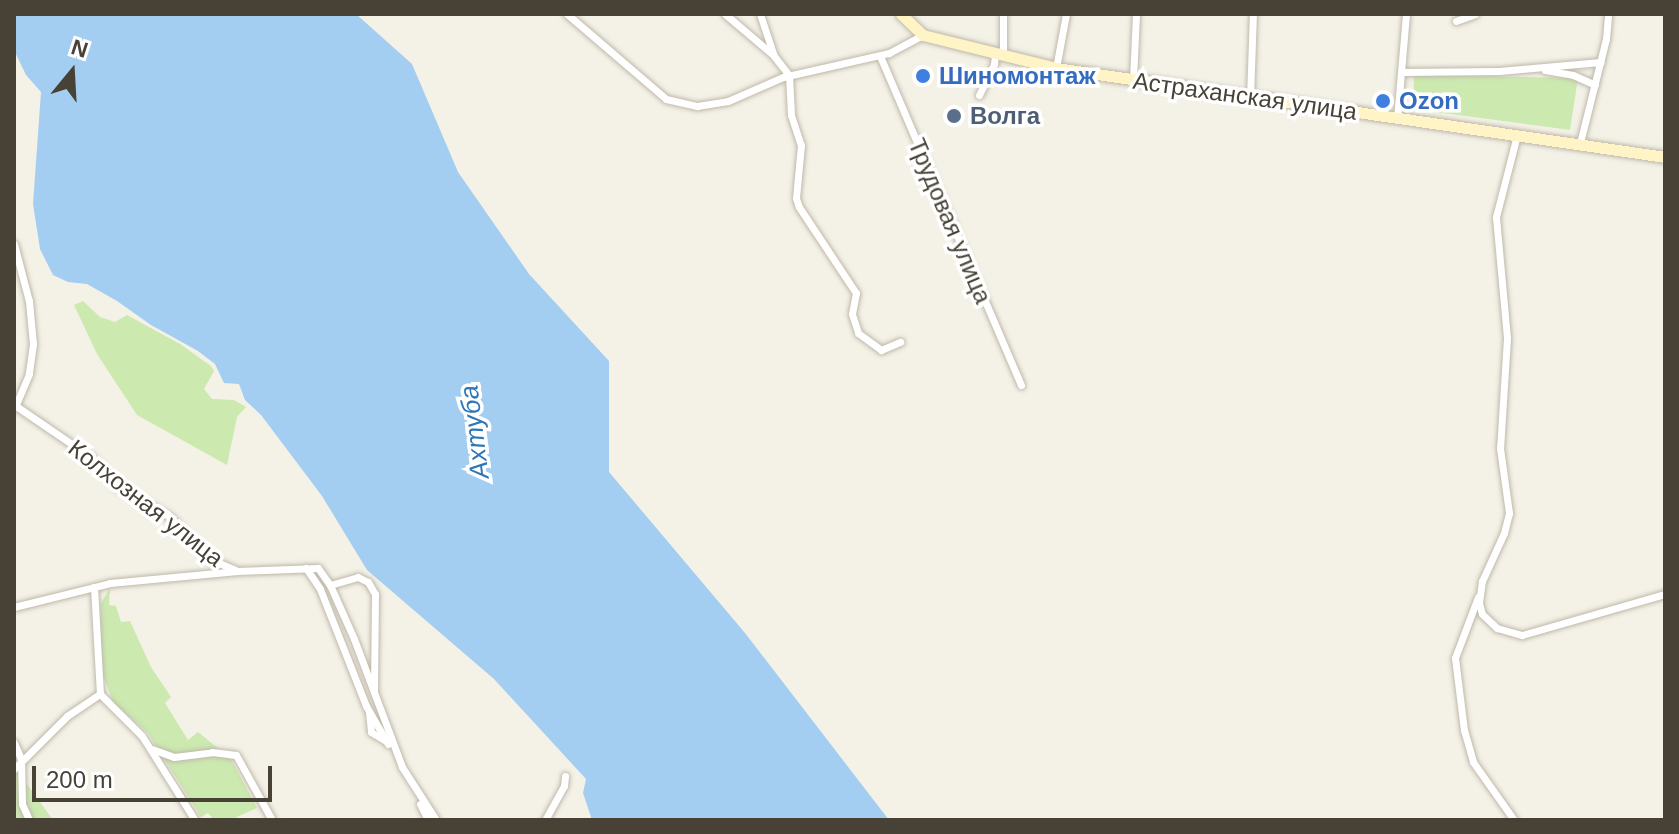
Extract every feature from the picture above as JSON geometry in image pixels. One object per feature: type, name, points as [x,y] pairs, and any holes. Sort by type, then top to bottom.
[{"type":"main road","points":[[901,14],[923,35]]},
{"type":"main road","name":"Астраханская улица","points":[[923,35],[1056,68],[1665,157]]},
{"type":"street","points":[[567,14],[641,81],[666,99],[684,106],[712,106],[789,75],[880,56],[923,35]]},
{"type":"street","points":[[725,14],[774,56],[789,75],[791,115],[801,145],[796,198],[856,293],[852,314],[858,333],[881,350],[900,342]]},
{"type":"street","points":[[760,14],[774,56]]},
{"type":"street","points":[[979,95],[999,55],[1003,14]]},
{"type":"street","points":[[1056,68],[1066,14]]},
{"type":"street","points":[[1133,80],[1136,14]]},
{"type":"street","points":[[1250,98],[1253,14]]},
{"type":"street","points":[[1397,119],[1406,14]]},
{"type":"street","points":[[1456,21],[1475,14]]},
{"type":"street","points":[[1580,143],[1601,62],[1608,14]]},
{"type":"street","name":"Трудовая улица","points":[[880,56],[1021,385]]},
{"type":"street","points":[[1539,69],[1566,62],[1580,66],[1601,62]]},
{"type":"street","points":[[1402,72],[1539,69],[1573,75],[1595,85]]},
{"type":"street","points":[[1514,820],[1473,762],[1455,658],[1509,513],[1500,448],[1507,338],[1496,217],[1518,134]]},
{"type":"street","name":"Колхозная улица","points":[[14,244],[33,327],[29,374],[15,407],[92,458],[117,486],[170,517],[212,560],[237,571]]},
{"type":"street","points":[[306,568],[318,568],[330,585],[374,694],[389,742]]},
{"type":"street","points":[[306,568],[320,589],[321,600],[369,712],[389,742],[428,820]]},
{"type":"street","name":"Колхозная улица","points":[[14,607],[94,587],[237,571],[306,568]]},
{"type":"street","points":[[330,585],[358,577],[368,582],[375,594],[374,694],[369,712]]},
{"type":"street","points":[[94,587],[100,694],[148,746],[195,820]]},
{"type":"street","points":[[1479,594],[1486,621],[1497,628],[1522,635],[1665,594]]},
{"type":"street","points":[[14,769],[67,716],[100,694]]},
{"type":"street","points":[[14,743],[21,759],[22,804],[19,820]]},
{"type":"street","points":[[148,746],[174,757],[212,752],[236,755],[272,820]]},
{"type":"street","points":[[402,767],[436,820]]},
{"type":"street","points":[[545,820],[564,786],[565,776]]},
{"type":"street","points":[[22,804],[29,820]]},
{"type":"green space","points":[[1414,75],[1578,78],[1570,130],[1413,109]]},
{"type":"green space","points":[[83,301],[100,317],[115,322],[127,315],[180,344],[211,366],[214,371],[204,389],[212,399],[234,400],[246,407],[237,417],[227,465],[137,415],[97,354],[74,305]]},
{"type":"green space","points":[[110,588],[109,605],[116,606],[121,622],[130,621],[151,667],[171,697],[165,703],[188,740],[198,732],[231,759],[257,808],[230,820],[214,820],[208,813],[201,817],[148,733],[113,702],[101,670],[100,641],[101,603]]},
{"type":"green space","points":[[18,772],[53,820],[14,820],[14,776]]},
{"type":"water","name":"Ахтуба","points":[[14,14],[356,14],[412,64],[458,172],[529,274],[609,361],[609,472],[745,633],[889,820],[592,820],[583,793],[586,779],[494,679],[367,570],[322,496],[261,415],[245,400],[239,384],[224,383],[215,364],[117,301],[87,284],[68,282],[53,275],[40,249],[33,204],[41,92],[26,75],[14,50]]},
{"type":"place","name":"Шиномонтаж","points":[[923,76]]},
{"type":"place","name":"Ozon","points":[[1383,101]]},
{"type":"place","name":"Волга","points":[[954,116]]}]
